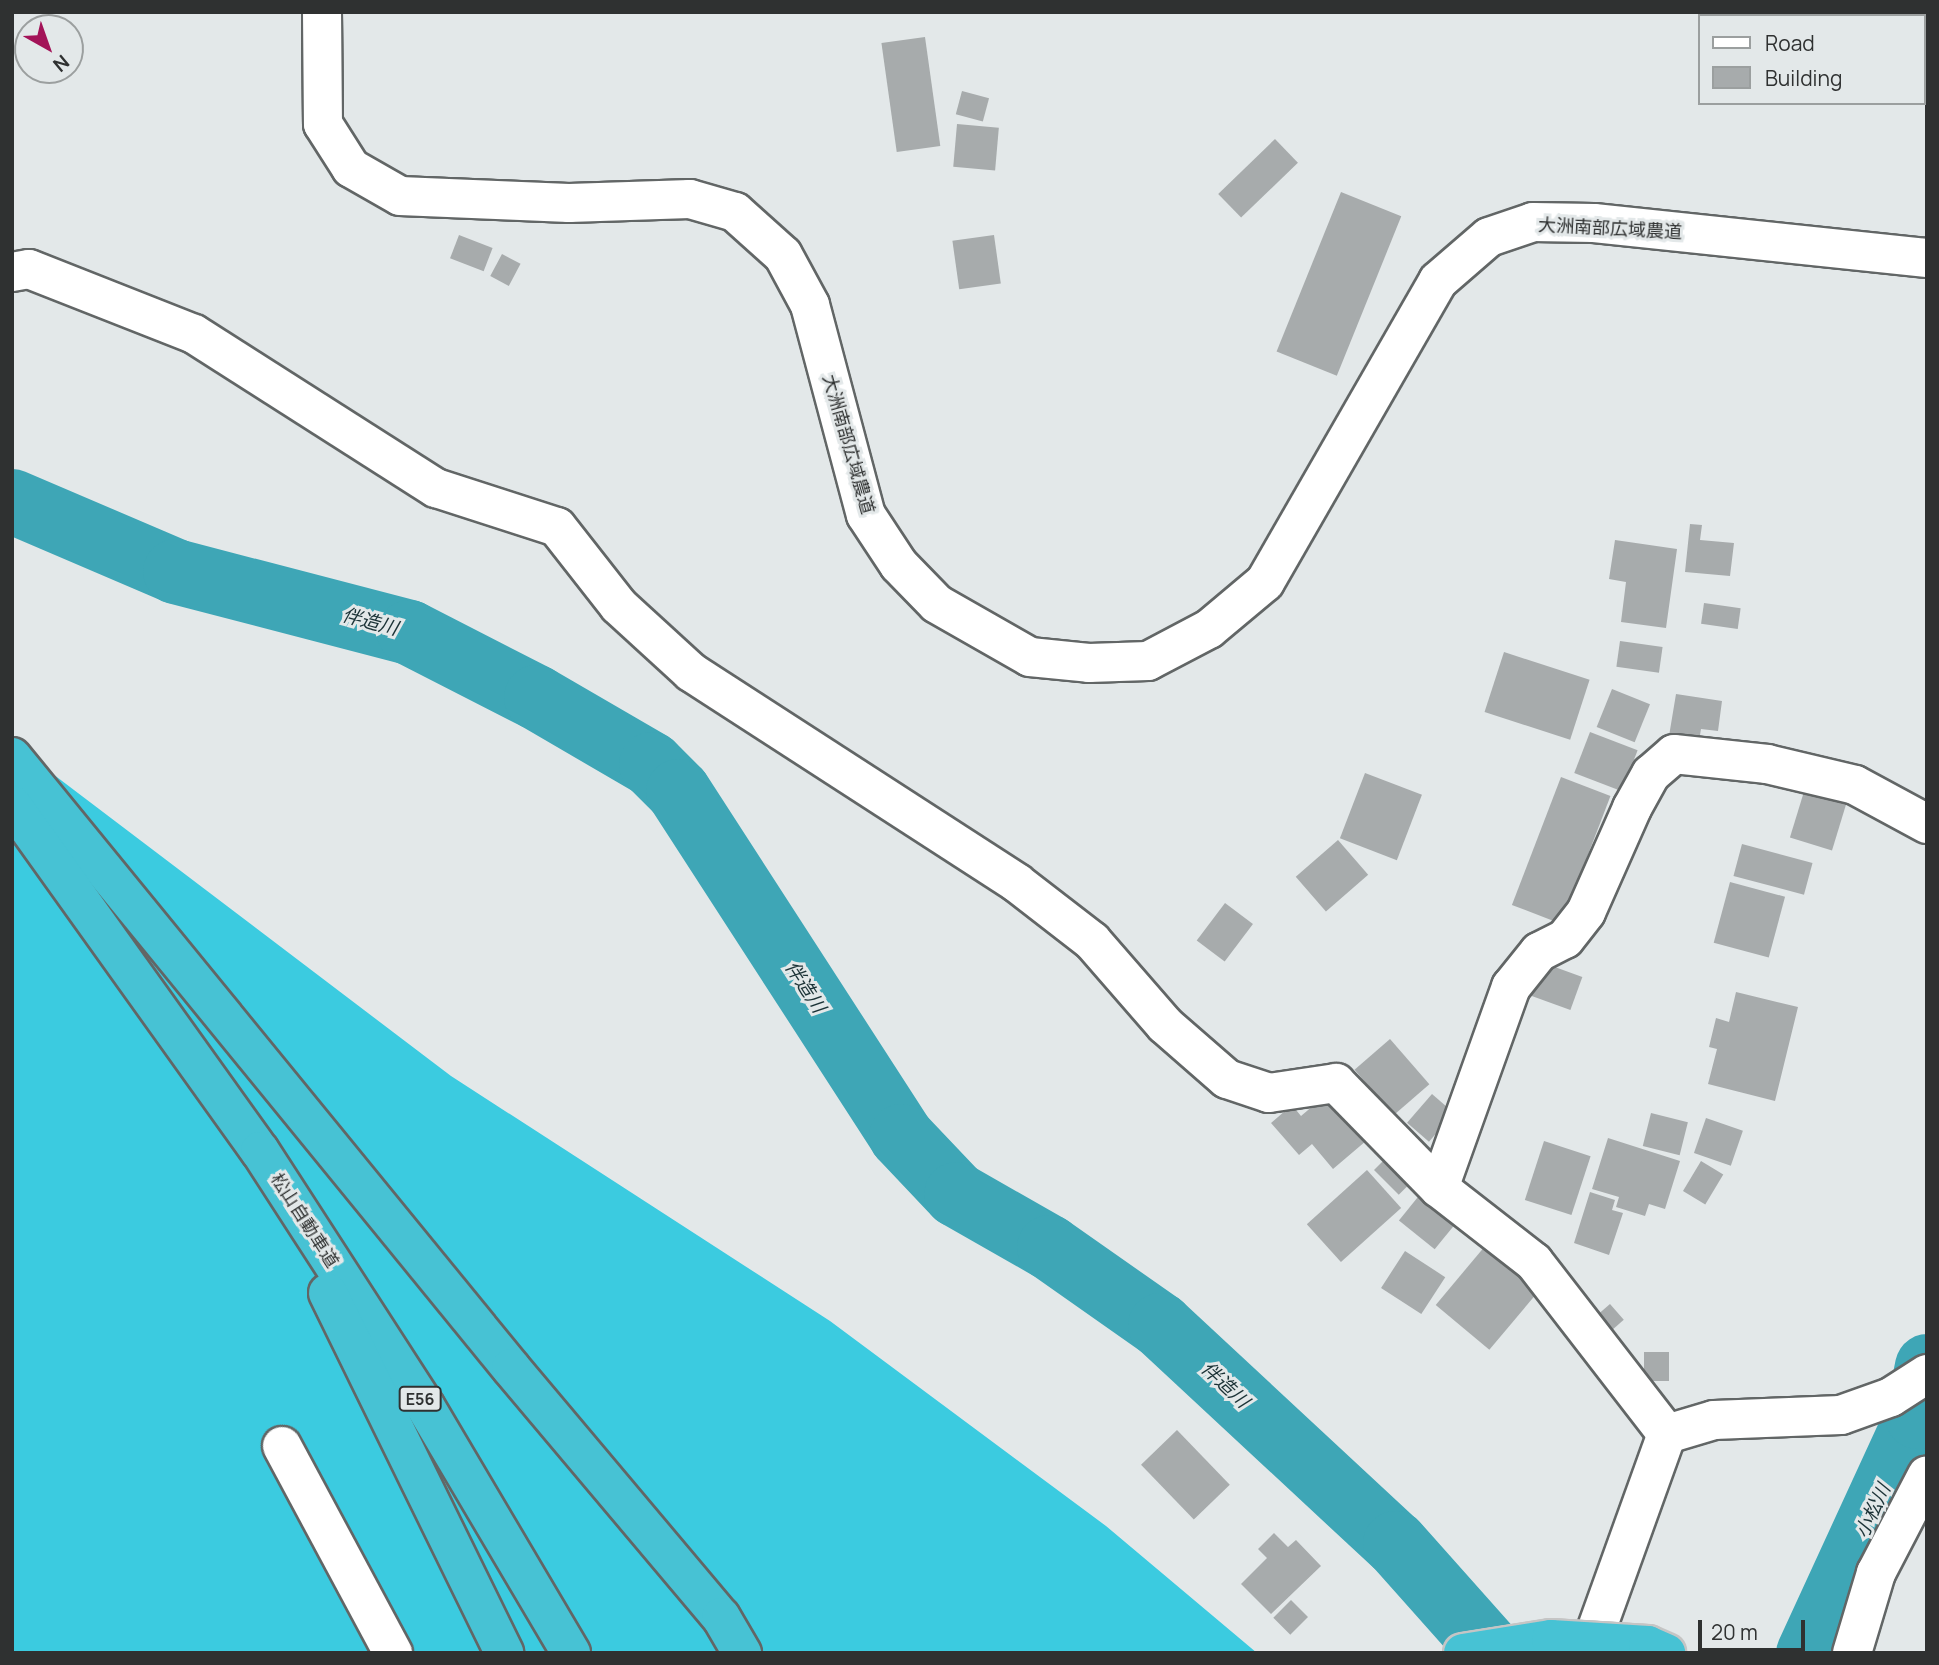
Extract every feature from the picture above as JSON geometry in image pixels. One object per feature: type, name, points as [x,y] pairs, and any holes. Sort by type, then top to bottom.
[{"type":"highway","points":[[12,757],[24,803],[511,1368],[721,1617],[742,1653]]},
{"type":"highway","name":"松山自動車道","points":[[24,803],[260,1151],[425,1406],[571,1653]]},
{"type":"highway","points":[[260,1151],[504,1653]]},
{"type":"highway","points":[[1463,1653],[1551,1639],[1648,1645],[1666,1653]]},
{"type":"street","name":"大洲南部広域農道","points":[[322,12],[323,124],[351,168],[400,196],[569,204],[690,199],[735,212],[783,255],[810,305],[866,515],[899,565],[937,604],[1030,657],[1090,663],[1148,661],[1209,629],[1265,582],[1438,281],[1489,237],[1533,222],[1594,223],[1927,258]]},
{"type":"street","points":[[12,272],[29,269],[194,334],[436,488],[557,527],[619,606],[691,672],[1017,883],[1092,941],[1165,1025],[1227,1079],[1269,1094],[1336,1083],[1439,1188],[1534,1262],[1667,1434]]},
{"type":"street","points":[[1439,1188],[1511,987],[1539,952],[1565,939],[1586,912],[1632,808],[1651,774],[1674,754],[1767,764],[1855,785],[1927,824]]},
{"type":"street","points":[[1667,1434],[1714,1420],[1841,1415],[1891,1397],[1927,1374]]},
{"type":"street","points":[[1588,1653],[1667,1434]]},
{"type":"street","points":[[282,1446],[393,1653]]},
{"type":"street","points":[[1852,1653],[1876,1573],[1927,1475]]},
{"type":"shaded area","points":[[1723,12],[1927,12],[1927,88],[1925,14]]},
{"type":"shaded area","points":[[12,743],[451,1076],[830,1321],[1106,1526],[1257,1653],[12,1653]]},
{"type":"building","points":[[925,37],[940,146],[897,152],[881,43]]},
{"type":"building","points":[[962,91],[989,98],[983,121],[956,114]]},
{"type":"building","points":[[957,124],[999,128],[995,170],[953,167]]},
{"type":"building","points":[[1275,139],[1298,163],[1241,218],[1218,194]]},
{"type":"building","points":[[1341,192],[1401,216],[1337,376],[1277,351]]},
{"type":"building","points":[[459,235],[493,248],[484,271],[450,258]]},
{"type":"building","points":[[994,235],[1001,284],[959,289],[952,241]]},
{"type":"building","points":[[502,254],[521,264],[509,286],[490,276]]},
{"type":"building","points":[[1690,524],[1702,525],[1700,540],[1734,543],[1730,576],[1685,572]]},
{"type":"building","points":[[1615,540],[1677,549],[1666,628],[1621,622],[1626,582],[1609,579]]},
{"type":"building","points":[[1704,603],[1741,608],[1738,629],[1701,624]]},
{"type":"building","points":[[1620,641],[1663,647],[1659,673],[1616,667]]},
{"type":"building","points":[[1504,652],[1590,680],[1570,740],[1485,712]]},
{"type":"building","points":[[1612,689],[1650,704],[1635,742],[1597,727]]},
{"type":"building","points":[[1676,694],[1722,701],[1718,731],[1701,729],[1699,741],[1669,736]]},
{"type":"building","points":[[1590,732],[1638,750],[1622,791],[1574,773]]},
{"type":"building","points":[[1365,773],[1422,795],[1397,860],[1340,838]]},
{"type":"building","points":[[1561,777],[1610,796],[1561,924],[1512,905]]},
{"type":"building","points":[[1806,785],[1848,798],[1832,850],[1790,838]]},
{"type":"building","points":[[1338,840],[1368,875],[1326,911],[1296,877]]},
{"type":"building","points":[[1742,844],[1813,863],[1804,895],[1733,876]]},
{"type":"building","points":[[1730,882],[1785,897],[1769,958],[1714,943]]},
{"type":"building","points":[[1225,903],[1253,924],[1225,962],[1197,941]]},
{"type":"building","points":[[1541,962],[1582,977],[1570,1010],[1529,995]]},
{"type":"building","points":[[1736,992],[1798,1007],[1775,1101],[1708,1084],[1717,1049],[1709,1047],[1716,1018],[1729,1022]]},
{"type":"building","points":[[1390,1039],[1429,1084],[1394,1115],[1355,1070]]},
{"type":"building","points":[[1327,1094],[1373,1135],[1333,1169],[1312,1144],[1299,1155],[1271,1123],[1292,1105],[1301,1116]]},
{"type":"building","points":[[1432,1094],[1454,1113],[1429,1142],[1407,1123]]},
{"type":"building","points":[[1651,1113],[1688,1122],[1680,1155],[1643,1146]]},
{"type":"building","points":[[1706,1118],[1743,1131],[1731,1166],[1694,1153]]},
{"type":"building","points":[[1608,1138],[1680,1161],[1665,1209],[1649,1204],[1645,1216],[1616,1207],[1619,1197],[1592,1189]]},
{"type":"building","points":[[1544,1141],[1591,1156],[1571,1215],[1525,1200]]},
{"type":"building","points":[[1391,1153],[1416,1178],[1399,1195],[1374,1170]]},
{"type":"building","points":[[1701,1161],[1723,1174],[1705,1204],[1683,1191]]},
{"type":"building","points":[[1367,1170],[1401,1208],[1341,1262],[1307,1224]]},
{"type":"building","points":[[1426,1187],[1462,1216],[1435,1249],[1399,1220]]},
{"type":"building","points":[[1590,1192],[1615,1200],[1612,1210],[1623,1213],[1609,1255],[1574,1243]]},
{"type":"building","points":[[1491,1239],[1545,1284],[1489,1350],[1436,1305]]},
{"type":"building","points":[[1405,1251],[1445,1277],[1421,1314],[1381,1288]]},
{"type":"building","points":[[1610,1304],[1624,1320],[1606,1335],[1593,1319]]},
{"type":"building","points":[[1644,1352],[1669,1352],[1669,1381],[1644,1381]]},
{"type":"building","points":[[1177,1430],[1230,1485],[1194,1519],[1141,1465]]},
{"type":"building","points":[[1274,1533],[1288,1547],[1296,1540],[1321,1566],[1271,1614],[1241,1584],[1267,1558],[1258,1549]]},
{"type":"building","points":[[1291,1600],[1308,1617],[1290,1635],[1273,1618]]},
{"type":"waterway","name":"伴造川","points":[[12,501],[175,571],[409,632],[536,697],[651,764],[678,791],[901,1136],[956,1194],[1049,1247],[1160,1325],[1395,1543],[1493,1653]]},
{"type":"waterway","name":"小松川","points":[[1808,1653],[1917,1416],[1927,1366]]}]
